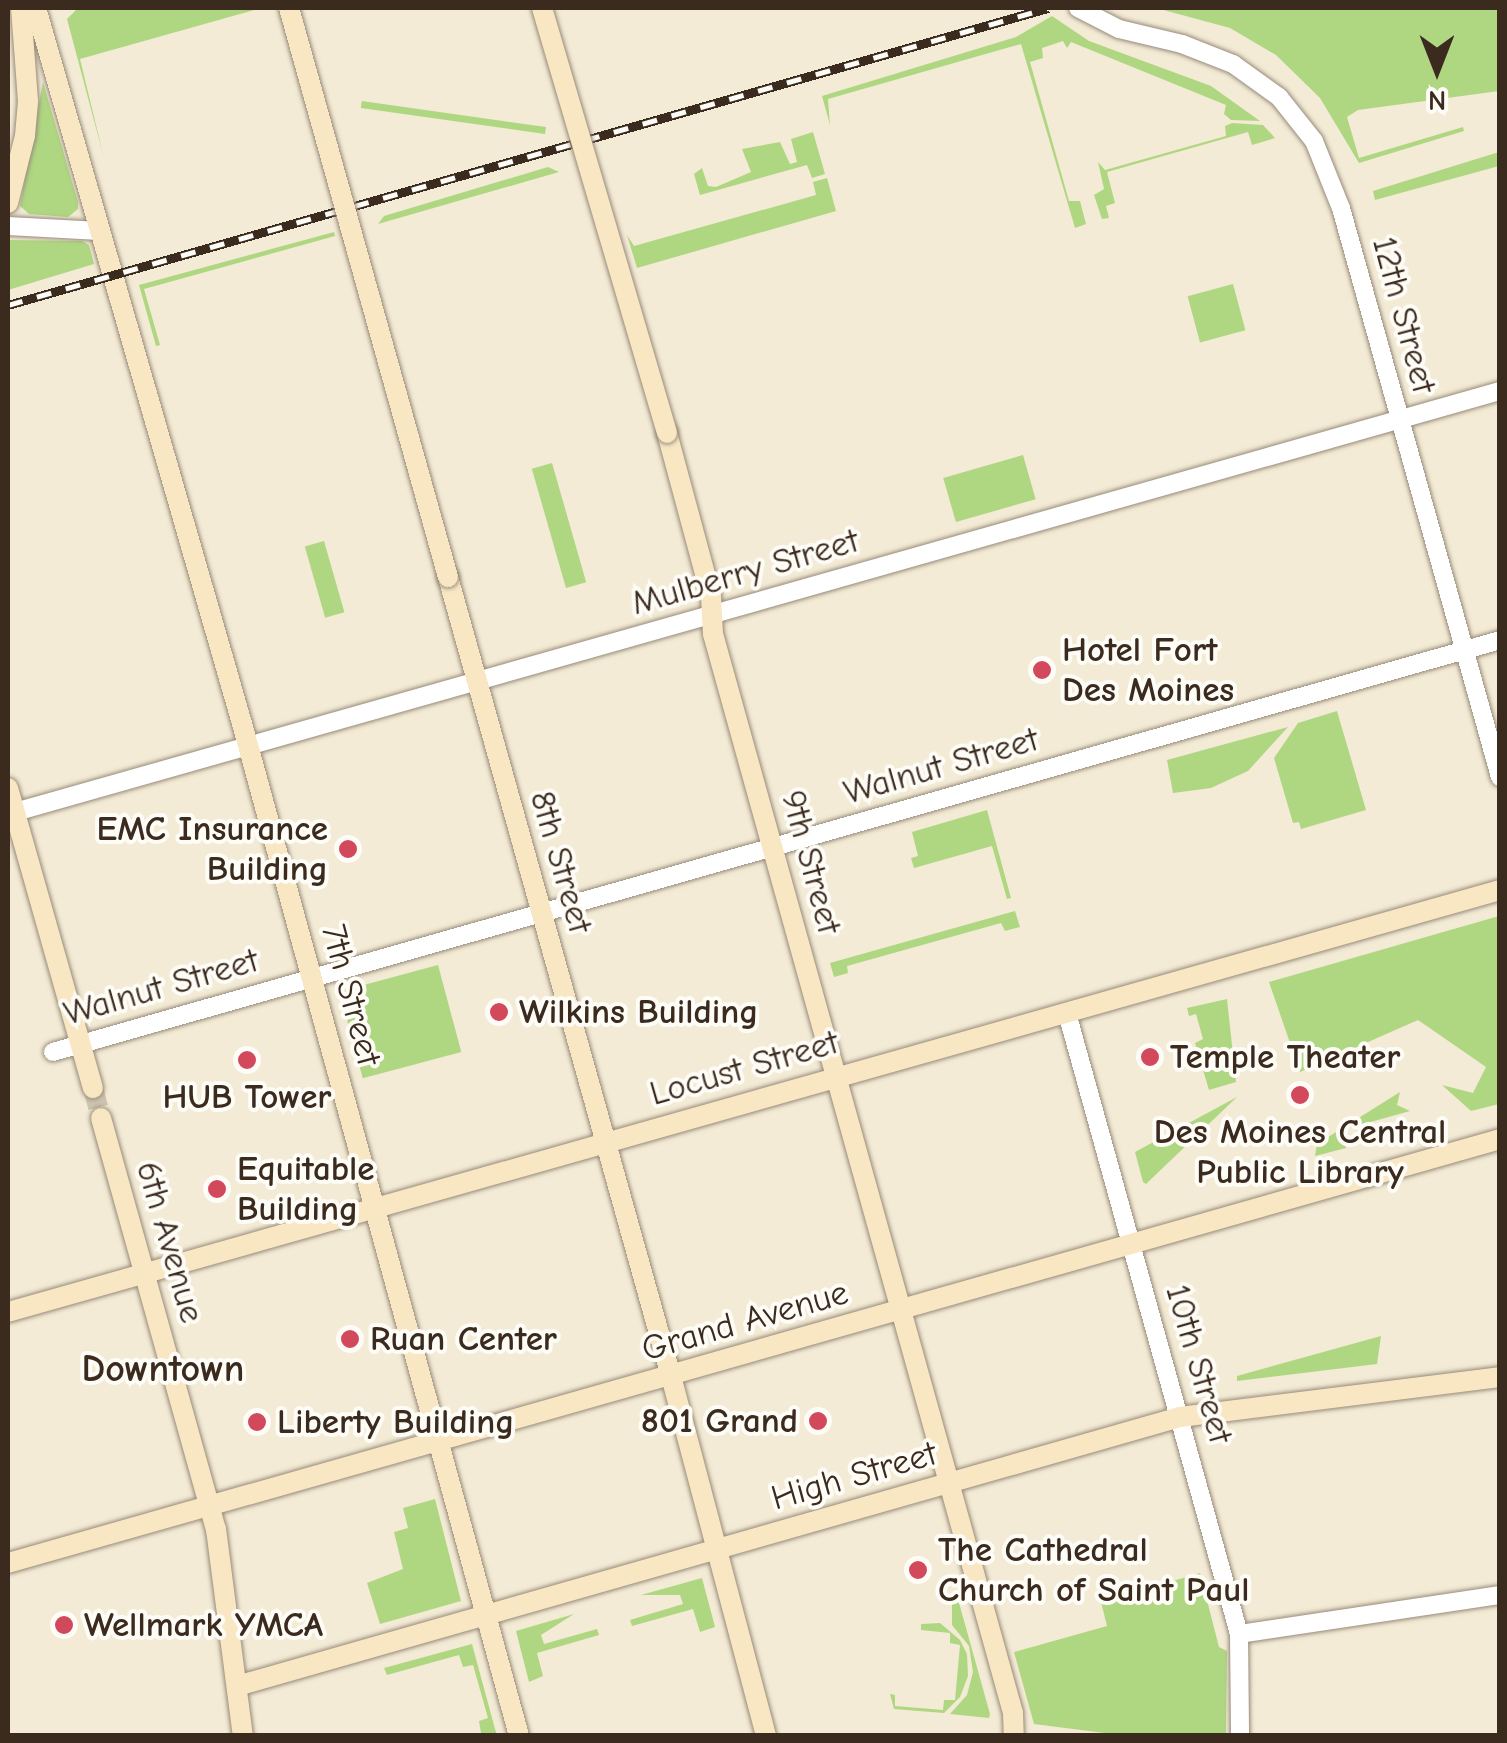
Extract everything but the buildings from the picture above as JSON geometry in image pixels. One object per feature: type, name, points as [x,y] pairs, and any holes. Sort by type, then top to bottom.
[{"type":"main road","points":[[8,202],[28,101],[21,8]]},
{"type":"main road","name":"7th Street","points":[[36,8],[249,746],[520,1736]]},
{"type":"main road","name":"8th Street","points":[[289,8],[671,1376],[766,1736]]},
{"type":"main road","name":"9th Street","points":[[542,8],[712,596],[713,634],[949,1482],[1012,1713],[1014,1736]]},
{"type":"main road","points":[[8,788],[11,813],[93,1088]]},
{"type":"main road","name":"Locust Street","points":[[8,1312],[1500,890]]},
{"type":"main road","name":"6th Avenue","points":[[101,1118],[210,1506],[243,1736]]},
{"type":"main road","name":"Grand Avenue","points":[[8,1563],[1500,1140]]},
{"type":"main road","name":"High Street","points":[[237,1686],[1180,1416],[1500,1378]]},
{"type":"street","name":"12th Street","points":[[1078,8],[1118,29],[1182,44],[1233,64],[1298,116],[1314,141],[1341,208],[1500,777]]},
{"type":"street","points":[[8,226],[100,231]]},
{"type":"street","name":"Mulberry Street","points":[[11,813],[1500,390]]},
{"type":"street","name":"Walnut Street","points":[[53,1052],[1500,640]]},
{"type":"street","name":"10th Street","points":[[1068,1013],[1239,1634],[1240,1736]]},
{"type":"street","points":[[1239,1634],[1500,1595]]},
{"type":"green space","points":[[78,8],[261,8],[80,59],[104,158],[67,19]]},
{"type":"green space","points":[[1156,8],[1499,8],[1499,91],[1358,110],[1347,117],[1359,158],[1463,127],[1464,131],[1359,163],[1320,98],[1276,55],[1230,28]]},
{"type":"green space","points":[[1052,16],[1089,41],[1211,86],[1260,121],[1231,120],[1224,114],[1226,105],[1071,42],[1067,48],[1063,41],[1042,48],[1043,58],[1030,62],[1069,201],[1080,201],[1086,224],[1075,228],[1021,44],[828,99],[830,125],[822,96],[1016,37]]},
{"type":"green space","points":[[43,82],[78,202],[78,209],[68,217],[29,214],[20,206]]},
{"type":"green space","points":[[362,101],[546,127],[545,134],[361,108]]},
{"type":"green space","points":[[1263,125],[1275,138],[1252,145],[1248,132],[1107,172],[1115,203],[1106,206],[1109,218],[1102,219],[1094,195],[1104,189],[1098,162],[1105,170],[1226,136],[1225,126]]},
{"type":"green space","points":[[813,132],[825,174],[812,178],[807,165],[700,195],[694,174],[702,168],[708,186],[716,187],[751,172],[742,149],[780,142],[790,164],[797,162],[791,139]]},
{"type":"green space","points":[[1499,152],[1499,166],[1375,200],[1373,191]]},
{"type":"green space","points":[[548,167],[559,172],[378,224],[384,216]]},
{"type":"green space","points":[[827,178],[836,211],[637,268],[627,235],[634,246],[816,195],[813,182]]},
{"type":"green space","points":[[334,232],[335,236],[144,289],[160,345],[156,346],[139,285]]},
{"type":"green space","points":[[8,240],[82,241],[89,245],[94,264],[8,290]]},
{"type":"green space","points":[[1233,284],[1245,330],[1200,343],[1188,296]]},
{"type":"green space","points":[[1023,455],[1036,499],[956,522],[943,478]]},
{"type":"green space","points":[[552,463],[586,582],[566,588],[532,469]]},
{"type":"green space","points":[[324,541],[344,612],[325,618],[305,547]]},
{"type":"green space","points":[[1337,711],[1366,810],[1301,829],[1299,822],[1293,823],[1274,758],[1298,723]]},
{"type":"green space","points":[[1288,727],[1248,771],[1211,788],[1173,793],[1167,760]]},
{"type":"green space","points":[[987,810],[1011,898],[1007,899],[992,846],[914,868],[911,858],[918,856],[912,832]]},
{"type":"green space","points":[[1015,911],[1020,927],[1005,931],[1001,923],[847,966],[848,973],[834,977],[830,963]]},
{"type":"green space","points":[[1499,916],[1499,1104],[1471,1111],[1442,1085],[1473,1093],[1486,1067],[1418,1020],[1300,1072],[1269,982]]},
{"type":"green space","points":[[438,965],[461,1052],[363,1078],[339,991]]},
{"type":"green space","points":[[1227,999],[1236,1082],[1209,1090],[1195,1043],[1203,1039],[1196,1014],[1189,1016],[1187,1008]]},
{"type":"green space","points":[[1400,1092],[1397,1105],[1410,1111],[1342,1130],[1346,1148],[1315,1156],[1317,1144]]},
{"type":"green space","points":[[1237,1097],[1146,1184],[1143,1182],[1135,1152]]},
{"type":"green space","points":[[1381,1336],[1377,1364],[1237,1381],[1237,1376]]},
{"type":"green space","points":[[435,1499],[461,1601],[380,1624],[367,1583],[403,1569],[394,1532],[408,1528],[403,1508]]},
{"type":"green space","points":[[1200,1573],[1219,1647],[1227,1651],[1226,1735],[1120,1735],[1034,1724],[1014,1652],[1107,1626],[1101,1602]]},
{"type":"green space","points":[[702,1578],[715,1627],[700,1632],[693,1609],[632,1626],[630,1620],[683,1604],[680,1595],[641,1595]]},
{"type":"green space","points":[[956,1592],[989,1718],[950,1714],[967,1695],[973,1672],[969,1646],[952,1625],[952,1594]]},
{"type":"green space","points":[[574,1614],[541,1635],[544,1644],[597,1629],[599,1635],[537,1653],[543,1676],[529,1682],[516,1631]]},
{"type":"green space","points":[[940,1623],[960,1640],[967,1654],[968,1676],[960,1697],[944,1713],[894,1709],[890,1694],[895,1695],[895,1706],[943,1710],[944,1700],[955,1700],[960,1645],[950,1643],[950,1633],[921,1630],[921,1624]]},
{"type":"green space","points":[[472,1644],[497,1735],[472,1735],[481,1733],[479,1721],[488,1718],[473,1665],[463,1667],[459,1655],[387,1675],[384,1668]]},
{"type":"tunnel","points":[[93,1088],[101,1118]]},
{"type":"railway","points":[[8,305],[1048,8]]},
{"type":"place","name":"Hotel Fort Des Moines","points":[[1042,670]]},
{"type":"place","name":"EMC Insurance Building","points":[[348,849]]},
{"type":"place","name":"Wilkins Building","points":[[499,1012]]},
{"type":"place","name":"Temple Theater","points":[[1150,1057]]},
{"type":"place","name":"HUB Tower","points":[[247,1060]]},
{"type":"place","name":"Des Moines Central Public Library","points":[[1300,1095]]},
{"type":"place","name":"Equitable Building","points":[[217,1189]]},
{"type":"place","name":"Ruan Center","points":[[350,1339]]},
{"type":"place","name":"801 Grand","points":[[818,1421]]},
{"type":"place","name":"Liberty Building","points":[[257,1422]]},
{"type":"place","name":"The Cathedral Church of Saint Paul","points":[[918,1570]]},
{"type":"place","name":"Wellmark YMCA","points":[[64,1625]]},
{"type":"district","name":"Downtown","points":[[163,1370]]}]
